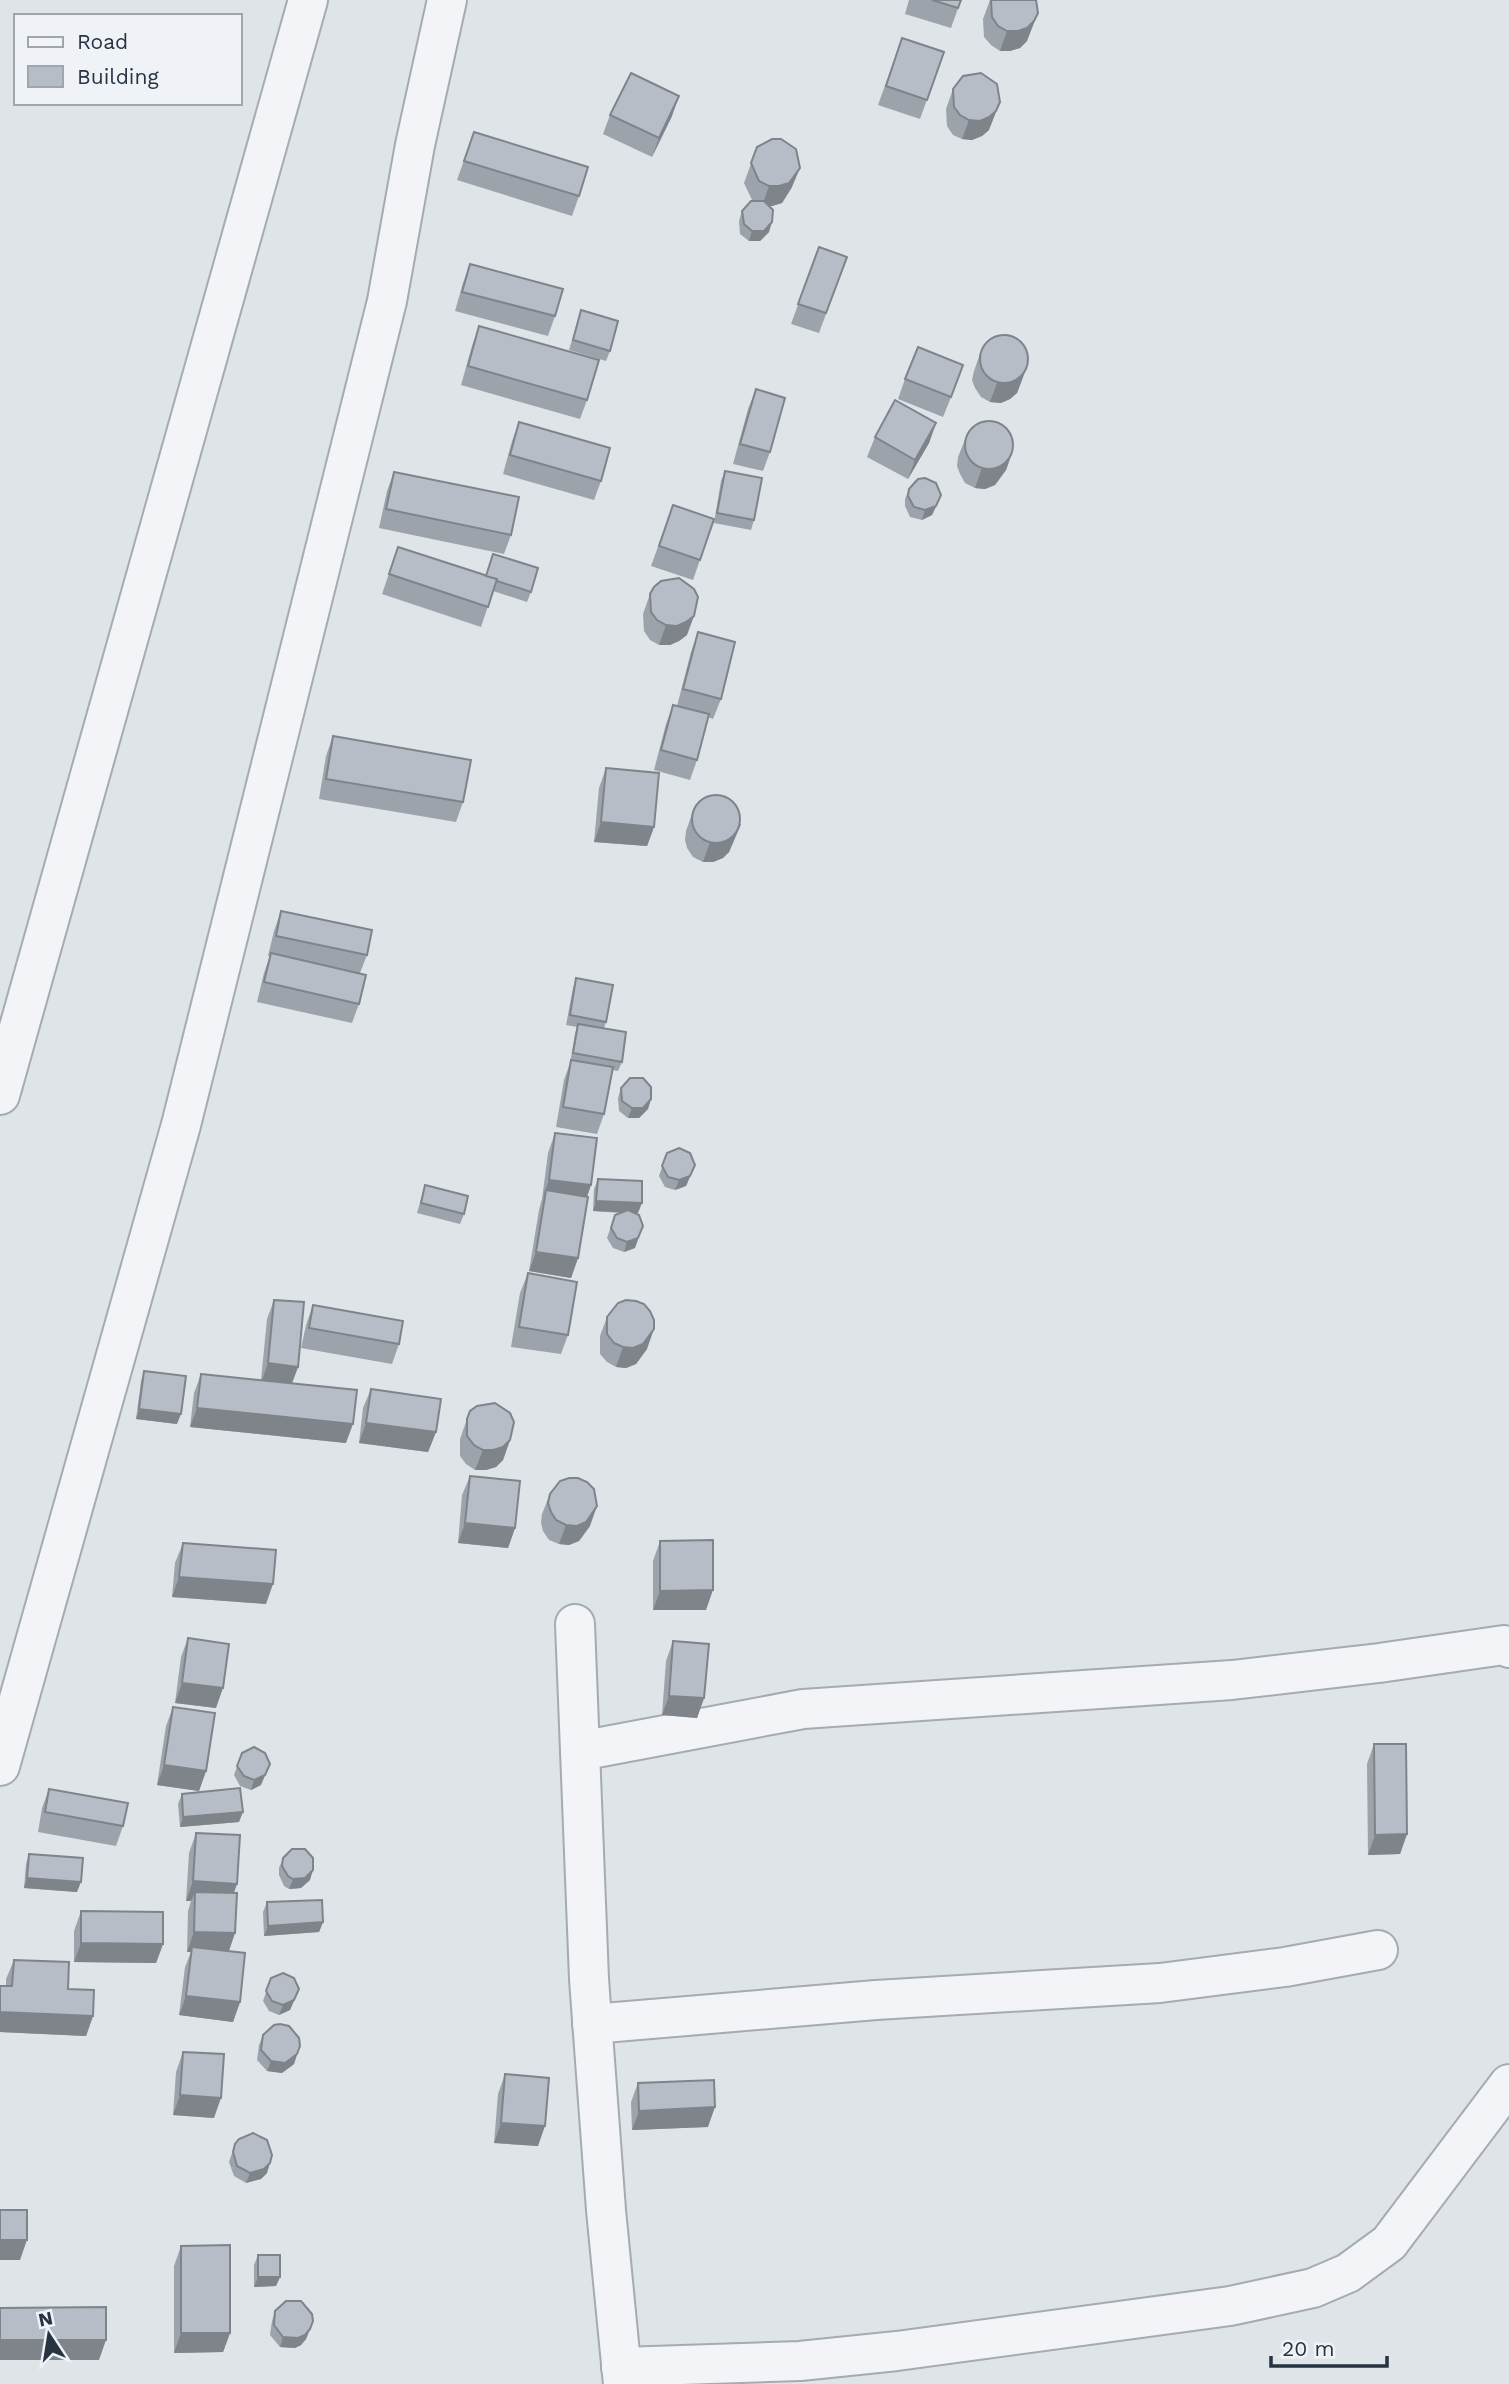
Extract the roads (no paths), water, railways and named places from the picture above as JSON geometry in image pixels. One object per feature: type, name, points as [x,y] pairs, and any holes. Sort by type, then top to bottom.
[{"type":"street","points":[[0,1095],[308,0]]},
{"type":"street","points":[[0,1766],[181,1125],[387,301],[415,145],[447,0]]},
{"type":"street","points":[[575,1624],[593,2024],[606,2210],[622,2375],[897,2351],[1230,2305],[1313,2288],[1348,2273],[1389,2244],[1509,2084]]},
{"type":"street","points":[[580,1751],[803,1709],[1232,1680],[1504,1645],[1509,1648]]},
{"type":"street","points":[[593,2024],[876,2000],[1160,1983],[1285,1967],[1378,1950]]}]
